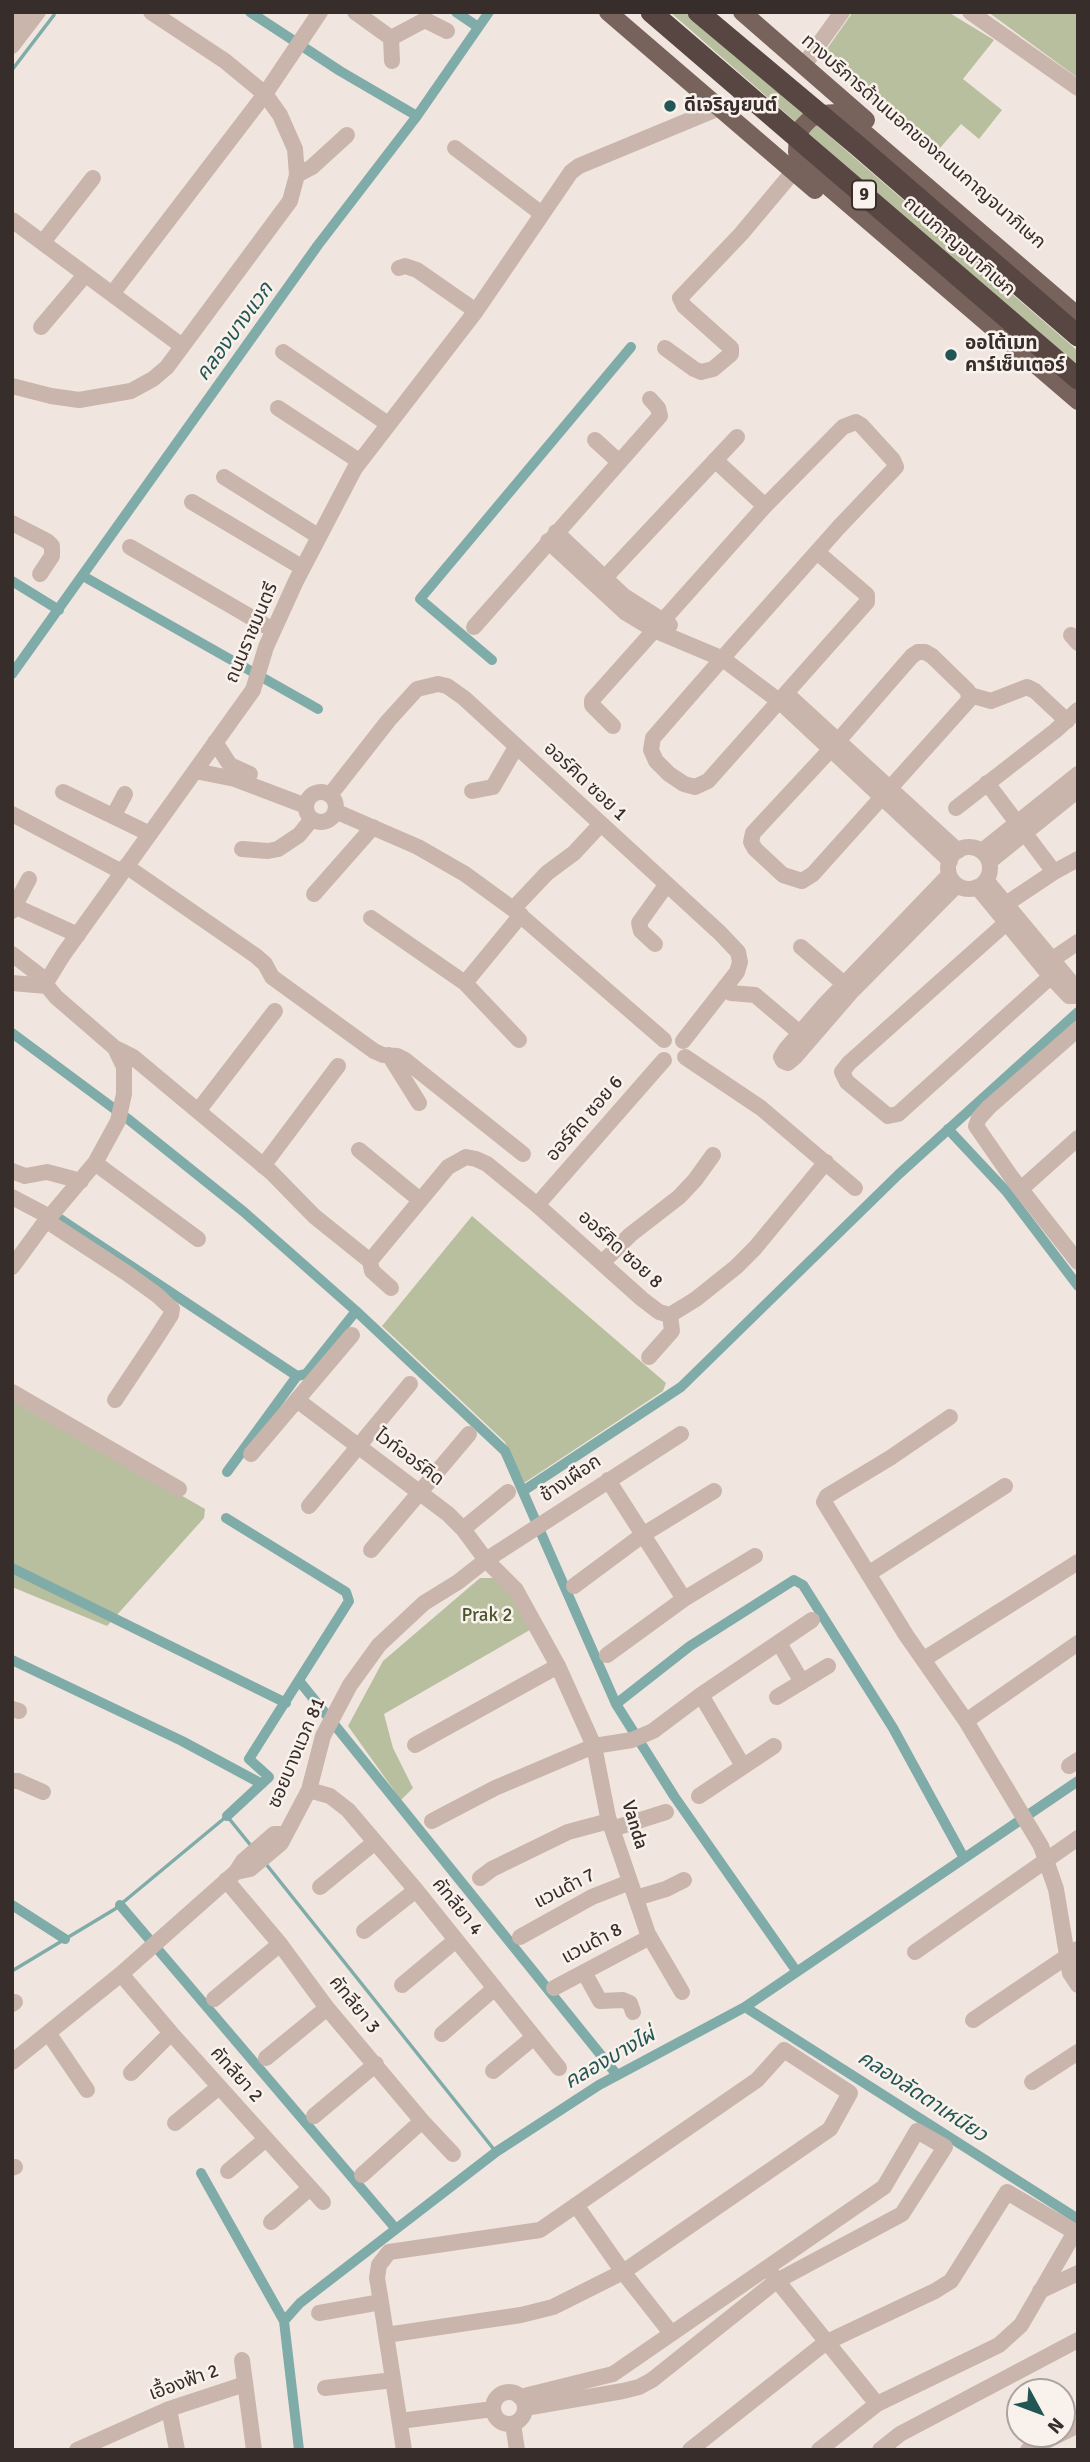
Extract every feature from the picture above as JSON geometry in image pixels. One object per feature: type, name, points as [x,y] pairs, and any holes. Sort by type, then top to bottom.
[{"type":"highway","name":"ถนนกาญจนาภิเษก","points":[[650,12],[1078,379]]},
{"type":"highway","name":"ถนนกาญจนาภิเษก","points":[[698,12],[1078,336]]},
{"type":"main road","points":[[608,12],[1078,416]]},
{"type":"main road","name":"ทางบริการด้านนอกของถนนกาญจนาภิเษก","points":[[742,12],[1078,303]]},
{"type":"main road","points":[[1078,316],[846,117],[836,113],[823,114],[811,118],[803,126],[798,134],[797,152],[810,171],[1078,401]]},
{"type":"street","points":[[12,26],[23,12]]},
{"type":"street","points":[[12,46],[38,12]]},
{"type":"street","points":[[12,386],[79,400],[131,391],[153,380],[167,367],[290,201],[297,175],[295,149],[280,115],[265,94],[225,61],[150,12]]},
{"type":"street","points":[[112,294],[265,94],[320,12]]},
{"type":"street","points":[[355,12],[391,38]]},
{"type":"street","points":[[804,65],[842,12]]},
{"type":"street","points":[[970,12],[1078,88]]},
{"type":"street","points":[[391,38],[425,20],[447,31]]},
{"type":"street","points":[[391,38],[392,61]]},
{"type":"street","name":"ถนนราชมนตรี","points":[[47,984],[78,935],[256,682],[274,630],[318,536],[359,461],[476,311],[571,172],[579,166],[719,108]]},
{"type":"street","points":[[297,175],[312,167],[347,135]]},
{"type":"street","points":[[455,148],[542,214]]},
{"type":"street","points":[[666,348],[701,372],[713,369],[731,354],[731,348],[684,306],[680,298],[741,234],[793,172]]},
{"type":"street","points":[[43,242],[93,178]]},
{"type":"street","points":[[13,222],[182,346]]},
{"type":"street","points":[[399,268],[405,266],[416,270],[476,311]]},
{"type":"street","points":[[41,327],[85,275]]},
{"type":"street","points":[[283,352],[388,424]]},
{"type":"street","points":[[474,626],[660,416],[658,408],[649,399]]},
{"type":"street","points":[[278,408],[359,461]]},
{"type":"street","points":[[613,726],[592,705],[592,700],[765,506],[843,427],[856,422],[893,460],[896,467],[817,552],[653,738],[651,750],[656,761],[684,784],[695,787],[701,785],[783,698],[867,602],[867,595],[817,552]]},
{"type":"street","points":[[601,582],[737,437]]},
{"type":"street","points":[[595,440],[618,461]]},
{"type":"street","points":[[715,460],[765,506]]},
{"type":"street","points":[[224,477],[318,536]]},
{"type":"street","points":[[192,502],[303,568]]},
{"type":"street","points":[[12,523],[52,546],[52,556],[40,574]]},
{"type":"street","points":[[552,536],[601,582],[626,613],[726,655],[783,698],[887,793],[954,868],[971,889],[982,884],[990,868],[986,857],[970,847],[954,868],[805,1037],[755,995],[731,993]]},
{"type":"street","points":[[130,547],[274,630]]},
{"type":"street","points":[[956,808],[1072,715],[1027,687],[991,701],[970,695],[932,656],[918,652],[752,833],[751,842],[766,862],[789,878],[797,881],[808,879],[969,700],[970,695]]},
{"type":"street","name":"ออร์คิด ซอย 1","points":[[333,803],[407,698],[426,686],[438,684],[455,692],[733,945],[740,962],[737,972],[684,1049]]},
{"type":"street","points":[[215,742],[225,770]]},
{"type":"street","points":[[472,791],[493,787],[516,747]]},
{"type":"street","points":[[195,771],[225,770],[309,807],[317,822],[329,820],[333,803]]},
{"type":"street","points":[[986,857],[1078,774]]},
{"type":"street","points":[[987,783],[1054,872]]},
{"type":"street","points":[[1021,827],[1078,790]]},
{"type":"street","points":[[63,792],[150,834]]},
{"type":"street","points":[[242,849],[278,849],[299,835],[309,807],[319,792],[373,827],[443,860],[517,912],[664,1040]]},
{"type":"street","points":[[114,815],[125,794]]},
{"type":"street","points":[[12,814],[124,869],[256,956],[265,964],[272,977],[338,1026],[374,1051],[405,1060],[523,1154]]},
{"type":"street","points":[[465,983],[547,873],[574,853],[600,825]]},
{"type":"street","points":[[314,894],[373,827]]},
{"type":"street","points":[[1078,859],[1054,872],[849,1063],[842,1072],[847,1082],[888,1116],[898,1114],[1078,942]]},
{"type":"street","points":[[29,879],[13,908],[78,935]]},
{"type":"street","points":[[655,944],[641,931],[639,923],[667,884]]},
{"type":"street","points":[[982,884],[1051,968]]},
{"type":"street","points":[[371,918],[465,983],[519,1040]]},
{"type":"street","points":[[801,947],[848,987]]},
{"type":"street","points":[[12,954],[47,984],[56,997],[115,1048],[133,1057],[263,1166],[309,1210],[370,1261],[372,1271],[391,1288]]},
{"type":"street","points":[[12,983],[47,984]]},
{"type":"street","points":[[198,1111],[275,1011]]},
{"type":"street","points":[[1076,1254],[1021,1189],[978,1131],[976,1122],[989,1107],[1078,1029]]},
{"type":"street","points":[[684,1049],[677,1063],[664,1060],[659,1052],[664,1040],[671,1036],[855,1188]]},
{"type":"street","points":[[12,1267],[95,1163],[118,1121],[124,1067],[115,1048]]},
{"type":"street","points":[[389,1055],[419,1103]]},
{"type":"street","name":"ออร์คิด ซอย 6","points":[[537,1205],[664,1060]]},
{"type":"street","points":[[263,1166],[338,1066]]},
{"type":"street","points":[[1021,1189],[1078,1138]]},
{"type":"street","points":[[359,1150],[419,1200],[370,1261]]},
{"type":"street","points":[[602,1263],[631,1235],[679,1197],[713,1155]]},
{"type":"street","name":"ออร์คิด ซอย 8","points":[[419,1200],[456,1161],[466,1157],[487,1164],[642,1299],[659,1312],[670,1315],[696,1299],[736,1267],[826,1162]]},
{"type":"street","points":[[95,1163],[198,1239]]},
{"type":"street","points":[[12,1171],[25,1176],[47,1172],[81,1181]]},
{"type":"street","points":[[12,1197],[138,1281],[172,1309],[171,1315],[115,1400]]},
{"type":"street","points":[[649,1357],[672,1331],[670,1315]]},
{"type":"street","points":[[251,1454],[352,1335]]},
{"type":"street","points":[[309,1506],[410,1384]]},
{"type":"street","points":[[12,1392],[179,1489]]},
{"type":"street","name":"ไวท์ออร์คิด","points":[[297,1400],[420,1492],[463,1529],[486,1560]]},
{"type":"street","points":[[950,1417],[825,1499],[826,1506],[906,1635],[966,1720],[1031,1829],[1047,1860],[1056,1889],[1072,1953],[1070,1973],[1078,1985]]},
{"type":"street","points":[[371,1550],[469,1434]]},
{"type":"street","name":"ช้างเผือก","points":[[486,1560],[681,1434]]},
{"type":"street","points":[[608,1479],[684,1599]]},
{"type":"street","points":[[868,1574],[1005,1486]]},
{"type":"street","points":[[574,1586],[644,1534],[714,1491]]},
{"type":"street","points":[[463,1529],[508,1492]]},
{"type":"street","points":[[607,1655],[684,1599],[755,1556]]},
{"type":"street","name":"Vanda","points":[[486,1560],[516,1590],[558,1666],[594,1746],[611,1825],[650,1937],[682,1992]]},
{"type":"street","name":"ซอยบางแวก 81","points":[[12,2062],[121,1974],[279,1837],[309,1790],[323,1736],[350,1685],[379,1645],[424,1603],[458,1582],[486,1560]]},
{"type":"street","points":[[924,1659],[1078,1562]]},
{"type":"street","points":[[432,1821],[495,1788],[594,1746],[640,1737],[812,1620]]},
{"type":"street","points":[[779,1643],[802,1682]]},
{"type":"street","points":[[966,1720],[1078,1643]]},
{"type":"street","points":[[415,1745],[558,1666]]},
{"type":"street","points":[[777,1697],[828,1666]]},
{"type":"street","points":[[701,1695],[743,1766]]},
{"type":"street","points":[[699,1796],[774,1746]]},
{"type":"street","points":[[12,1781],[43,1792]]},
{"type":"street","name":"คัทลียา 4","points":[[309,1790],[330,1796],[348,1810],[559,2068]]},
{"type":"street","points":[[480,1878],[492,1869],[568,1832],[666,1812]]},
{"type":"street","points":[[915,1952],[1078,1838]]},
{"type":"street","points":[[320,1887],[375,1842]]},
{"type":"street","name":"คัทลียา 3","points":[[239,1870],[280,1944],[327,2008],[453,2154]]},
{"type":"street","name":"แวนด้า 7","points":[[520,1937],[592,1897],[633,1890],[666,1889],[684,1880]]},
{"type":"street","points":[[364,1931],[416,1890]]},
{"type":"street","name":"แวนด้า 8","points":[[554,1988],[650,1937]]},
{"type":"street","points":[[402,1985],[456,1940]]},
{"type":"street","points":[[214,1999],[280,1944]]},
{"type":"street","points":[[973,2020],[1072,1953]]},
{"type":"street","points":[[584,1972],[600,2001],[623,2000],[630,2003],[633,2012]]},
{"type":"street","name":"คัทลียา 2","points":[[121,1974],[171,2034],[323,2202]]},
{"type":"street","points":[[442,2034],[495,1988]]},
{"type":"street","points":[[266,2058],[327,2008]]},
{"type":"street","points":[[49,2034],[88,2090]]},
{"type":"street","points":[[131,2073],[171,2034]]},
{"type":"street","points":[[493,2071],[534,2037]]},
{"type":"street","points":[[386,2335],[521,2315],[553,2307],[623,2272],[830,2129],[850,2093],[784,2050],[757,2080],[540,2230],[389,2252],[379,2265],[377,2278],[404,2450]]},
{"type":"street","points":[[1032,2082],[1078,2052]]},
{"type":"street","points":[[314,2116],[376,2064]]},
{"type":"street","points":[[175,2123],[219,2087]]},
{"type":"street","points":[[362,2175],[422,2120]]},
{"type":"street","points":[[522,2402],[522,2418],[513,2424],[499,2421],[493,2409],[496,2399],[510,2392],[522,2402],[639,2387],[652,2380],[777,2281],[902,2214],[945,2147],[917,2132],[884,2187],[614,2374],[522,2402]]},
{"type":"street","points":[[228,2171],[265,2139]]},
{"type":"street","points":[[271,2222],[309,2189]]},
{"type":"street","points":[[690,2450],[826,2342],[951,2281],[1007,2192],[1075,2232],[1021,2325],[999,2344],[877,2404],[819,2450]]},
{"type":"street","points":[[576,2205],[623,2272],[671,2333]]},
{"type":"street","points":[[766,2267],[877,2404]]},
{"type":"street","points":[[1040,2291],[1078,2273]]},
{"type":"street","points":[[319,2313],[381,2302]]},
{"type":"street","points":[[880,2450],[900,2434],[1078,2340]]},
{"type":"street","points":[[242,2360],[245,2384]]},
{"type":"street","points":[[325,2388],[393,2380]]},
{"type":"street","name":"เอื้องฟ้า 2","points":[[83,2449],[169,2409],[245,2384],[254,2450]]},
{"type":"street","points":[[169,2409],[177,2450]]},
{"type":"street","points":[[400,2421],[493,2409]]},
{"type":"street","points":[[513,2424],[517,2450]]},
{"type":"street","points":[[900,2434],[907,2450]]},
{"type":"green space","points":[[670,12],[686,12],[1078,351],[1078,369]]},
{"type":"green space","points":[[853,12],[948,12],[994,40],[963,79],[1002,110],[979,139],[961,124],[933,156],[822,56]]},
{"type":"green space","points":[[988,12],[1078,12],[1078,78]]},
{"type":"green space","points":[[472,1216],[666,1383],[663,1391],[524,1483],[505,1442],[382,1326]]},
{"type":"green space","points":[[15,1400],[205,1509],[204,1518],[107,1626],[12,1587],[12,1404]]},
{"type":"green space","name":"Prak 2","points":[[480,1578],[500,1578],[535,1627],[384,1714],[393,1748],[413,1788],[401,1800],[348,1726],[383,1661]]},
{"type":"waterway","points":[[250,12],[340,71],[417,116]]},
{"type":"waterway","points":[[456,12],[478,27]]},
{"type":"waterway","name":"คลองบางแวก","points":[[12,674],[318,245],[417,116],[489,12]]},
{"type":"waterway","points":[[12,70],[54,15]]},
{"type":"waterway","points":[[492,660],[420,599],[631,347]]},
{"type":"waterway","points":[[83,576],[318,709]]},
{"type":"waterway","points":[[12,581],[59,610]]},
{"type":"waterway","points":[[523,1491],[681,1387],[899,1174],[1078,1012]]},
{"type":"waterway","points":[[12,1033],[128,1119],[244,1212],[356,1311],[505,1451],[616,1704],[674,1796],[797,1972]]},
{"type":"waterway","points":[[948,1129],[1006,1191],[1078,1286]]},
{"type":"waterway","points":[[60,1219],[297,1376],[306,1374],[356,1311]]},
{"type":"waterway","points":[[227,1472],[297,1376]]},
{"type":"waterway","points":[[226,1518],[346,1592],[349,1601],[249,1759],[269,1777],[227,1816]]},
{"type":"waterway","points":[[12,1568],[286,1703]]},
{"type":"waterway","points":[[616,1704],[690,1646],[794,1580],[803,1585],[893,1728],[964,1858]]},
{"type":"waterway","points":[[12,1660],[182,1741],[262,1784]]},
{"type":"waterway","points":[[300,1682],[617,2075]]},
{"type":"waterway","name":"คลองบางไผ่","points":[[299,2450],[284,2321],[300,2303],[496,2152],[599,2085],[745,2007],[1078,1781]]},
{"type":"waterway","points":[[12,1971],[115,1909],[227,1816],[252,1847]]},
{"type":"waterway","points":[[266,1864],[496,2152]]},
{"type":"waterway","points":[[12,1905],[65,1939]]},
{"type":"waterway","points":[[120,1905],[396,2229]]},
{"type":"waterway","name":"คลองลัดตาเหนียว","points":[[745,2007],[1078,2219]]},
{"type":"waterway","points":[[201,2173],[284,2321]]},
{"type":"place","name":"ดีเจริญยนต์","points":[[670,106]]},
{"type":"place","name":"ออโต้เมท คาร์เซ็นเตอร์","points":[[951,355]]}]
